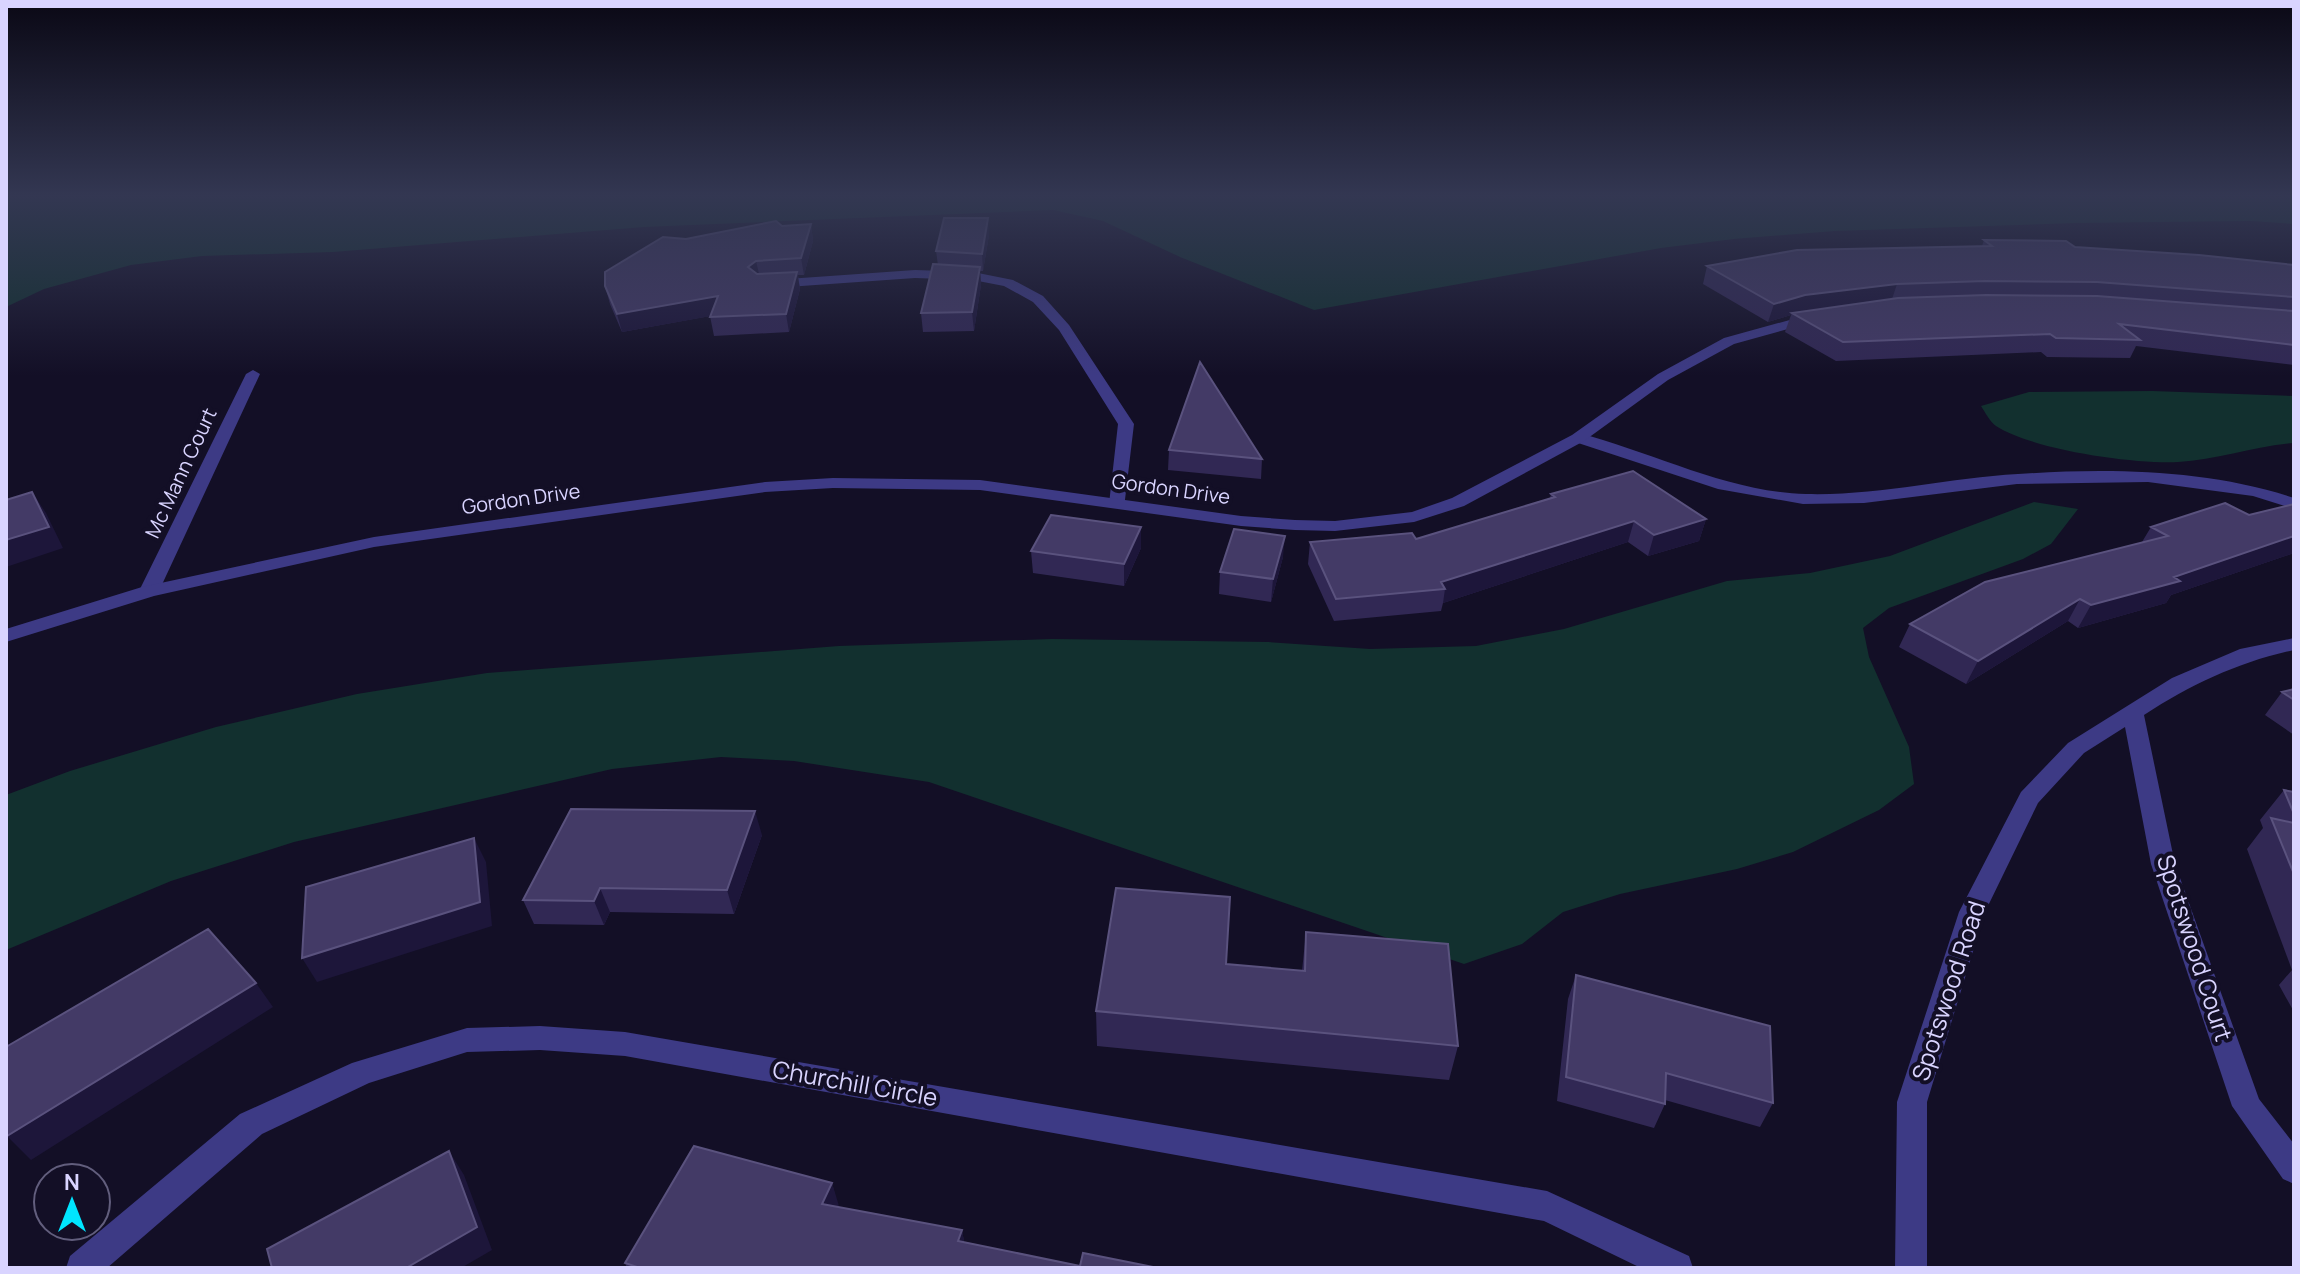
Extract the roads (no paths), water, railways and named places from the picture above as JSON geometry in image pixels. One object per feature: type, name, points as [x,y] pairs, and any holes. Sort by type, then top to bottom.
[{"type":"street","points":[[760,285],[915,274],[973,276],[1008,283],[1038,299],[1064,328],[1126,424],[1118,504]]},
{"type":"street","name":"Gordon Drive","points":[[6,636],[149,591],[374,542],[765,487],[848,483],[980,485],[1295,525],[1380,522],[1414,517],[1458,502],[1578,438],[1663,377],[1729,341],[1766,328],[1829,315]]},
{"type":"street","name":"Mc Mann Court","points":[[149,591],[253,374]]},
{"type":"street","points":[[1578,438],[1724,485],[1803,499],[1864,498],[2017,479],[2148,477],[2256,491],[2294,504]]},
{"type":"street","name":"Spotswood Road","points":[[1911,1268],[1912,1102],[1972,912],[2029,798],[2076,748],[2179,683],[2247,654],[2294,644]]},
{"type":"street","name":"Spotswood Court","points":[[2133,711],[2163,864],[2247,1106],[2294,1169]]},
{"type":"street","name":"Churchill Circle","points":[[82,1268],[251,1124],[362,1072],[467,1040],[540,1038],[625,1044],[1547,1206],[1677,1268]]}]
